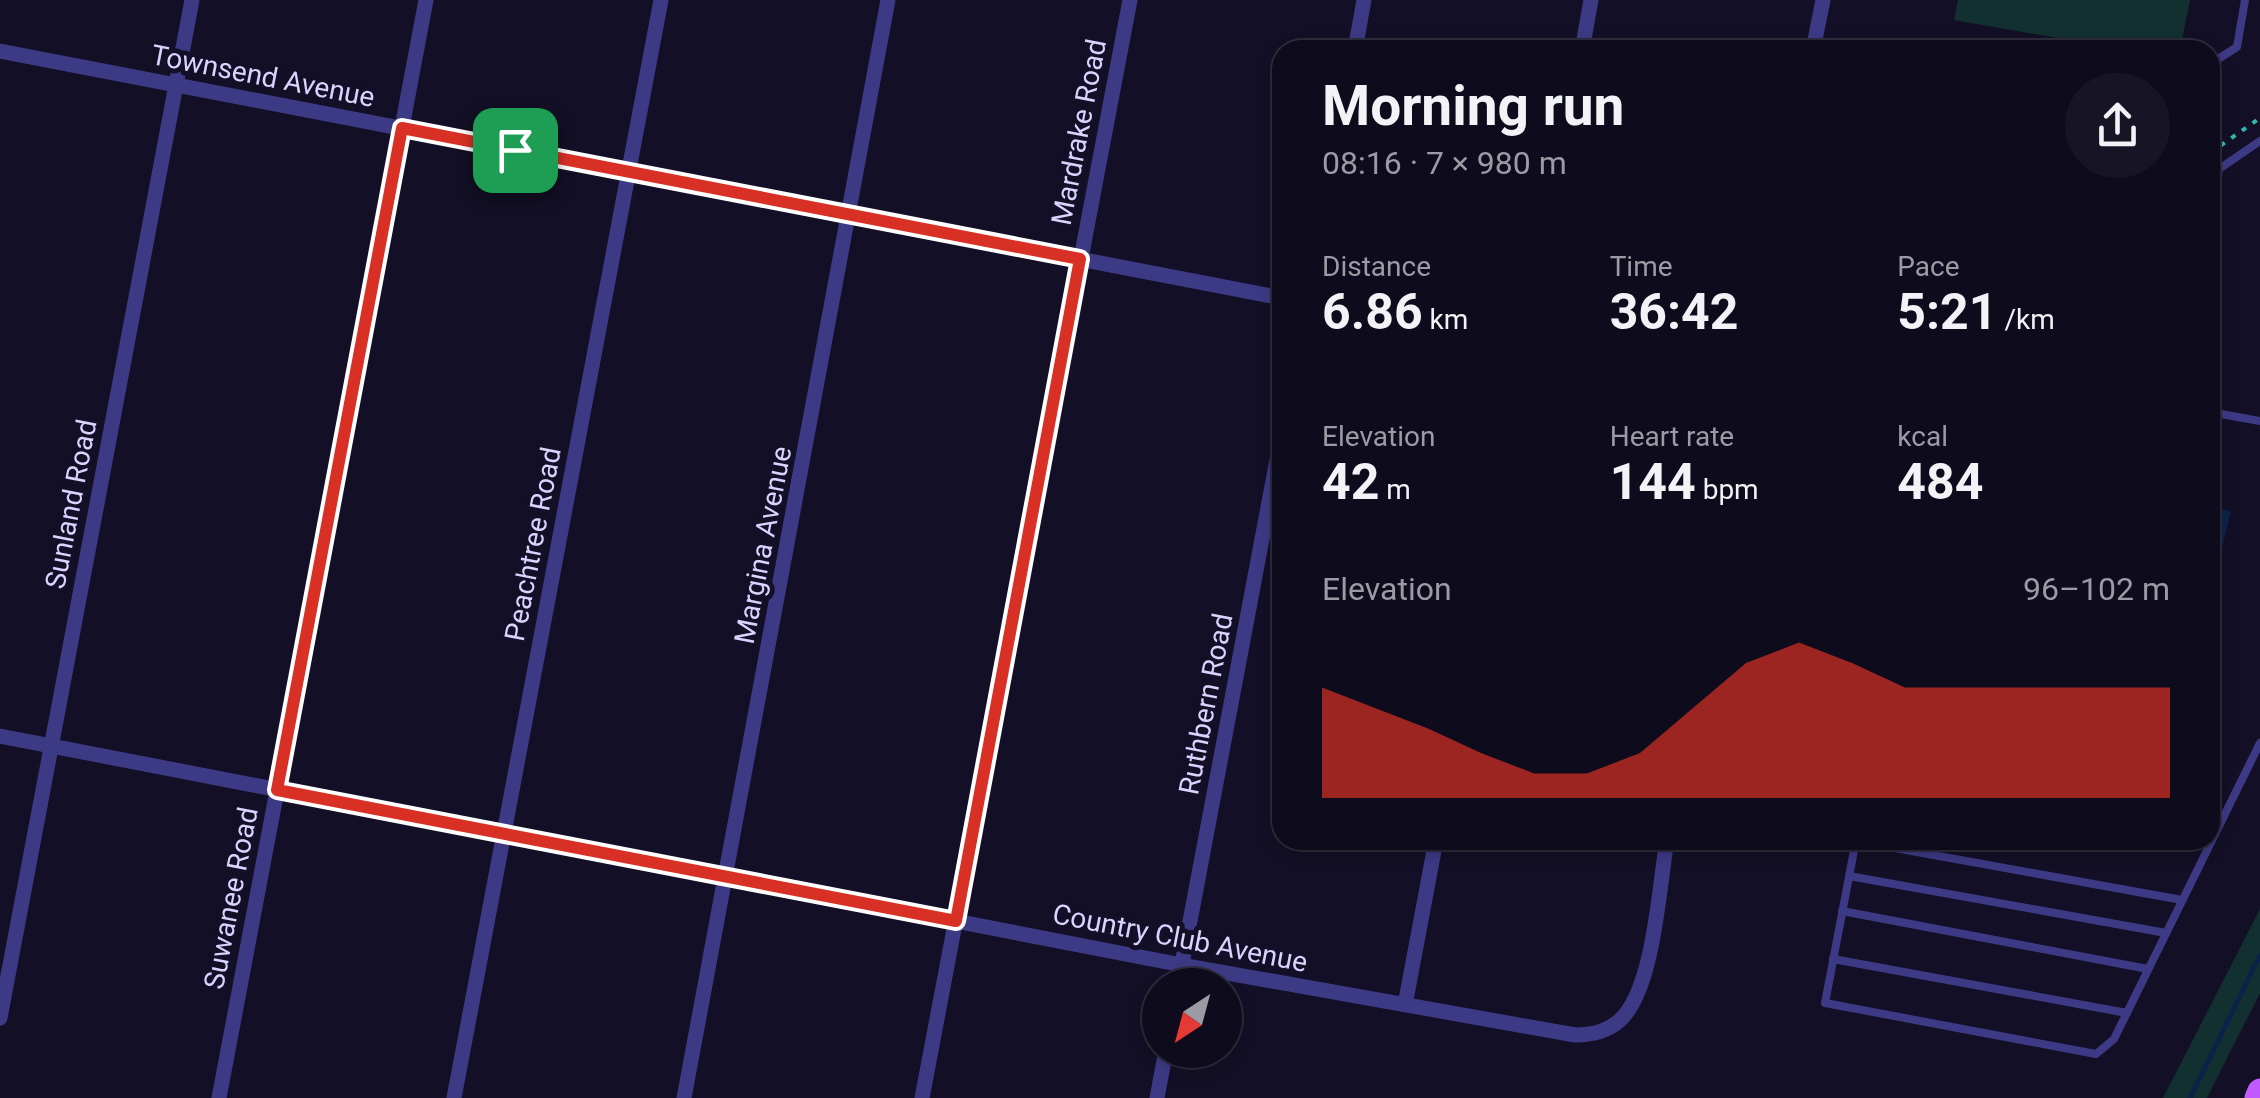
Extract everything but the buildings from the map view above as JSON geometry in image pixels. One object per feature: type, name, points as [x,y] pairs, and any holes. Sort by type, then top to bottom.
[{"type":"main road","points":[[2256,1098],[2260,1091]]},
{"type":"street","name":"Sunland Road","points":[[0,1018],[192,0]]},
{"type":"street","name":"Suwanee Road","points":[[219,1098],[426,0]]},
{"type":"street","name":"Peachtree Road","points":[[454,1098],[661,0]]},
{"type":"street","name":"Margina Avenue","points":[[684,1098],[888,0]]},
{"type":"street","name":"Mardrake Road","points":[[922,1098],[1130,0]]},
{"type":"street","points":[[1357,40],[1364,0]]},
{"type":"street","points":[[1584,40],[1591,0]]},
{"type":"street","points":[[1815,40],[1822,0]]},
{"type":"street","name":"Townsend Avenue","points":[[0,51],[1272,296]]},
{"type":"street","name":"Ruthbern Road","points":[[1181,968],[1272,486]]},
{"type":"street","name":"Country Club Avenue","points":[[0,736],[1182,965],[1575,1035],[1605,1030],[1634,1002],[1644,973],[1665,850]]},
{"type":"street","points":[[1405,1005],[1434,850]]},
{"type":"street","points":[[1157,1098],[1163,1068]]},
{"type":"lane","points":[[2220,58],[2238,47],[2245,0]]},
{"type":"lane","points":[[2220,168],[2260,141]]},
{"type":"lane","points":[[2220,414],[2260,421]]},
{"type":"lane","points":[[2220,823],[2260,742]]},
{"type":"lane","points":[[1854,850],[1825,1003],[2096,1054],[2114,1039],[2207,850]]},
{"type":"lane","points":[[1906,850],[2182,900]]},
{"type":"lane","points":[[1849,876],[2166,934]]},
{"type":"lane","points":[[1842,911],[2148,969]]},
{"type":"lane","points":[[1833,959],[2127,1012]]},
{"type":"path","points":[[2220,146],[2260,118]]},
{"type":"green space","points":[[1958,0],[2190,0],[2182,40],[2069,40],[1954,20]]},
{"type":"green space","points":[[2260,909],[2260,993],[2207,1098],[2163,1098]]},
{"type":"water","points":[[2220,509],[2231,511],[2220,557]]},
{"type":"waterway","points":[[2190,1098],[2260,955]]},
{"type":"route","points":[[402,128],[515,150],[1080,259],[956,921],[277,790],[402,128]]}]
